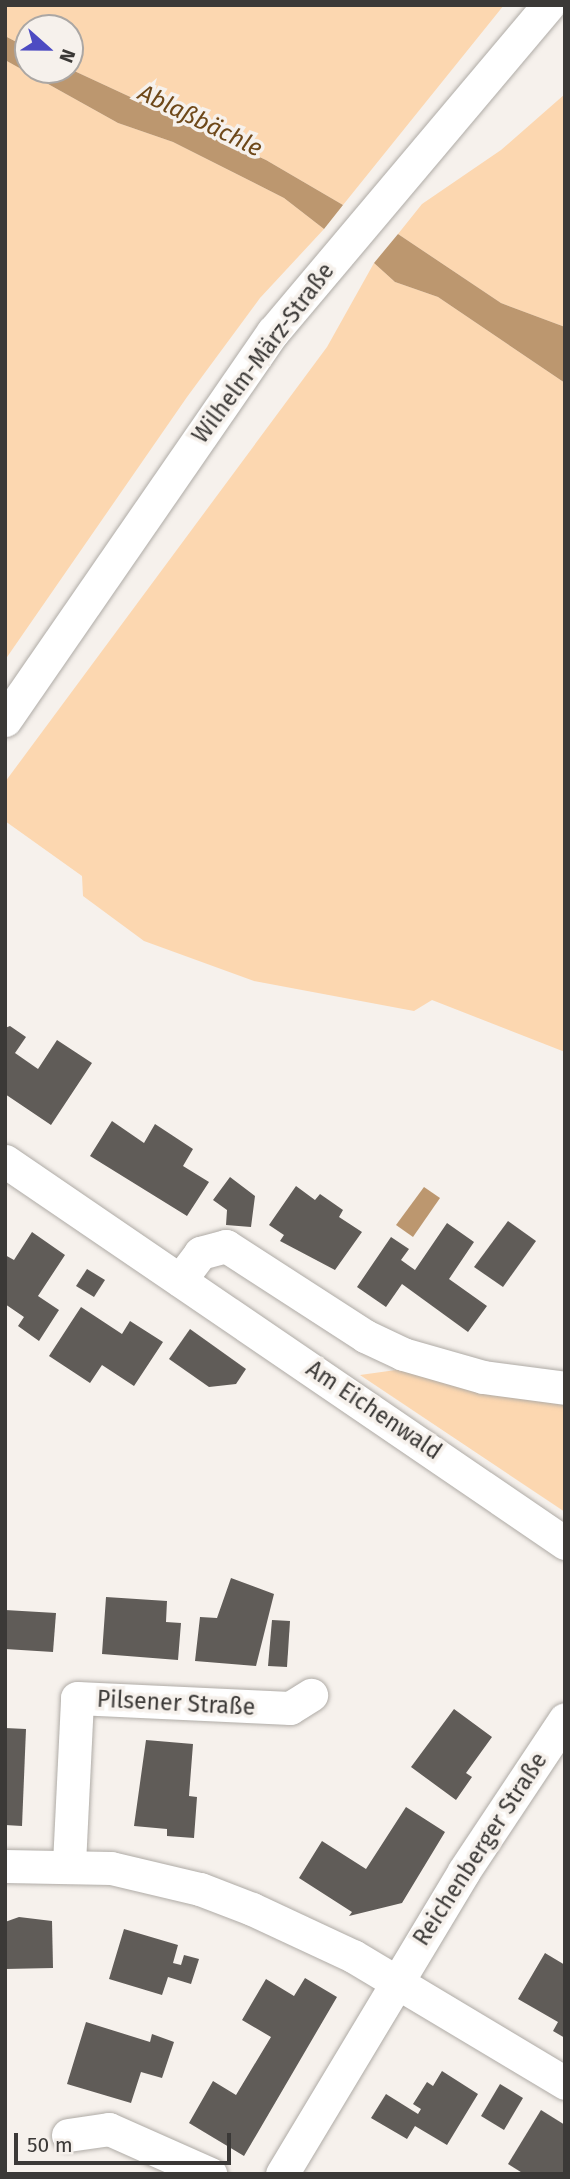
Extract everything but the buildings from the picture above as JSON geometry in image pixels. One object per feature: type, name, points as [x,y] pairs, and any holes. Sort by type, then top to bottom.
[{"type":"street","name":"Wilhelm-März-Straße","points":[[5,720],[153,500],[316,281],[548,5]]},
{"type":"street","name":"Am Eichenwald","points":[[5,1161],[565,1543]]},
{"type":"street","points":[[180,1280],[200,1253],[226,1246],[365,1336],[403,1354],[483,1377],[565,1388]]},
{"type":"street","name":"Pilsener Straße","points":[[69,1864],[77,1698],[290,1708],[311,1695]]},
{"type":"street","name":"Reichenberger Straße","points":[[282,2174],[396,1981],[565,1719]]},
{"type":"street","points":[[5,1866],[69,1864],[111,1868],[200,1889],[303,1931],[396,1981],[565,2083]]},
{"type":"street","points":[[68,2135],[110,2129],[210,2174]]},
{"type":"shaded area","points":[[5,5],[504,5],[343,205],[266,160],[84,76],[84,14],[14,14],[14,41],[5,36]]},
{"type":"shaded area","points":[[5,36],[14,41],[14,65],[5,60]]},
{"type":"shaded area","points":[[5,60],[14,65],[14,84],[48,84],[118,123],[173,142],[284,198],[324,229],[260,298],[187,397],[5,660]]},
{"type":"shaded area","points":[[84,76],[266,160],[343,205],[324,229],[284,198],[173,142],[118,123],[48,84],[84,84]]},
{"type":"shaded area","points":[[565,94],[565,327],[501,303],[398,234],[422,204],[501,150]]},
{"type":"shaded area","points":[[398,234],[501,303],[565,327],[565,383],[438,297],[395,282],[374,263]]},
{"type":"shaded area","points":[[374,263],[395,282],[438,297],[565,383],[565,1052],[432,1000],[414,1011],[254,981],[144,941],[83,896],[82,876],[5,821],[5,782],[327,347]]},
{"type":"shaded area","points":[[424,1187],[440,1198],[413,1237],[396,1225]]},
{"type":"shaded area","points":[[403,1369],[475,1391],[565,1405],[565,1512],[360,1375]]},
{"type":"water label","name":"Ablaßbächle","points":[[200,121]]}]
